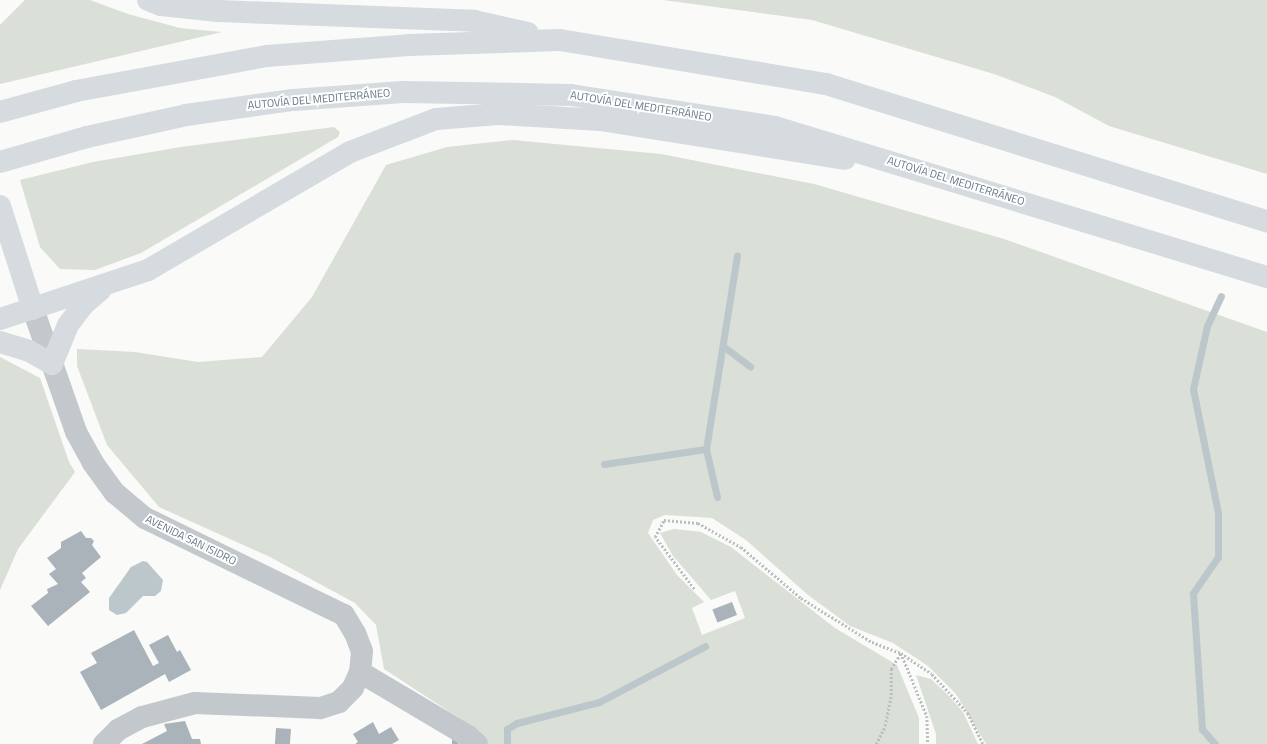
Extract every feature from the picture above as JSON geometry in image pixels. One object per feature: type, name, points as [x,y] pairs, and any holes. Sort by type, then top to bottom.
[{"type":"main road","points":[[148,0],[161,5],[218,11],[474,21],[560,40],[826,84],[1267,221]]},
{"type":"main road","points":[[0,112],[76,91],[156,74],[267,56],[409,45],[560,40]]},
{"type":"main road","name":"AUTOVÍA DEL MEDITERRÁNEO","points":[[0,162],[87,137],[186,115],[293,100],[403,92],[571,95],[775,127],[911,167],[1267,277]]},
{"type":"main road","points":[[0,319],[104,286],[148,270],[350,152],[436,119],[498,114],[600,120],[809,154],[911,167]]},
{"type":"main road","name":"AVENIDA SAN ISIDRO","points":[[0,206],[34,309]]},
{"type":"main road","points":[[0,342],[29,351],[52,364],[68,325],[87,301],[104,286]]},
{"type":"street","name":"AVENIDA SAN ISIDRO","points":[[34,309],[76,432],[93,463],[115,493],[145,518],[344,615],[355,633],[362,651],[360,672],[353,688],[339,702],[320,708],[195,703],[142,718],[118,730],[104,744]]},
{"type":"street","points":[[360,672],[468,736],[477,744]]},
{"type":"path","points":[[694,589],[656,537],[664,520],[698,523],[741,547],[801,598],[872,642],[901,653],[932,674],[968,713],[983,744]]},
{"type":"path","points":[[876,744],[885,726],[890,703],[891,669],[901,653]]},
{"type":"path","points":[[901,653],[927,716],[928,744]]},
{"type":"shaded area","points":[[25,0],[90,0],[128,14],[180,28],[222,32],[0,84],[0,25]]},
{"type":"shaded area","points":[[663,0],[1267,0],[1267,174],[1109,126],[1055,97],[994,74],[812,20]]},
{"type":"shaded area","points":[[334,127],[340,132],[338,137],[141,253],[95,270],[60,269],[40,247],[20,180],[93,162],[181,147]]},
{"type":"shaded area","points":[[513,140],[661,154],[814,184],[1004,239],[1267,332],[1267,744],[986,744],[956,694],[928,666],[893,643],[850,626],[808,595],[746,540],[712,518],[665,515],[653,520],[648,533],[677,575],[704,602],[692,608],[702,635],[745,618],[735,591],[711,600],[673,556],[660,533],[674,529],[701,532],[731,547],[835,628],[897,665],[919,718],[919,744],[486,744],[479,731],[384,669],[376,625],[355,603],[270,557],[159,507],[107,445],[77,366],[77,349],[135,352],[198,362],[262,357],[312,297],[386,165],[447,147]]},
{"type":"shaded area","points":[[0,357],[40,378],[69,462],[75,472],[18,549],[0,590]]},
{"type":"shaded area","points":[[143,561],[147,562],[163,580],[161,591],[155,596],[143,596],[126,613],[117,615],[109,610],[109,598],[131,567]]},
{"type":"shaded area","points":[[916,675],[931,679],[947,694],[963,712],[978,744],[936,744],[936,734]]},
{"type":"building","points":[[81,531],[86,538],[91,538],[94,541],[92,545],[101,557],[82,573],[86,578],[81,582],[90,592],[48,626],[31,606],[48,593],[47,589],[58,584],[49,574],[56,569],[47,558],[61,548],[61,542]]},
{"type":"building","points":[[732,602],[737,615],[717,623],[712,610]]},
{"type":"building","points":[[134,630],[153,666],[159,663],[149,645],[168,635],[177,652],[180,650],[191,670],[169,682],[165,674],[101,710],[80,672],[97,663],[91,653]]},
{"type":"building","points":[[185,721],[192,739],[200,739],[201,744],[142,744],[167,731],[164,724]]},
{"type":"building","points":[[373,722],[379,734],[391,727],[399,740],[392,744],[355,744],[358,742],[353,734]]},
{"type":"building","points":[[276,728],[291,729],[290,744],[275,744]]},
{"type":"building","points":[[452,739],[456,741],[459,744],[452,744]]},
{"type":"waterway","points":[[717,497],[706,449],[737,255]]},
{"type":"waterway","points":[[1215,744],[1202,729],[1193,593],[1218,557],[1218,513],[1193,389],[1207,326],[1221,296]]},
{"type":"waterway","points":[[723,346],[750,366]]},
{"type":"waterway","points":[[604,464],[706,449]]},
{"type":"waterway","points":[[507,744],[507,729],[517,723],[599,702],[705,646]]}]
